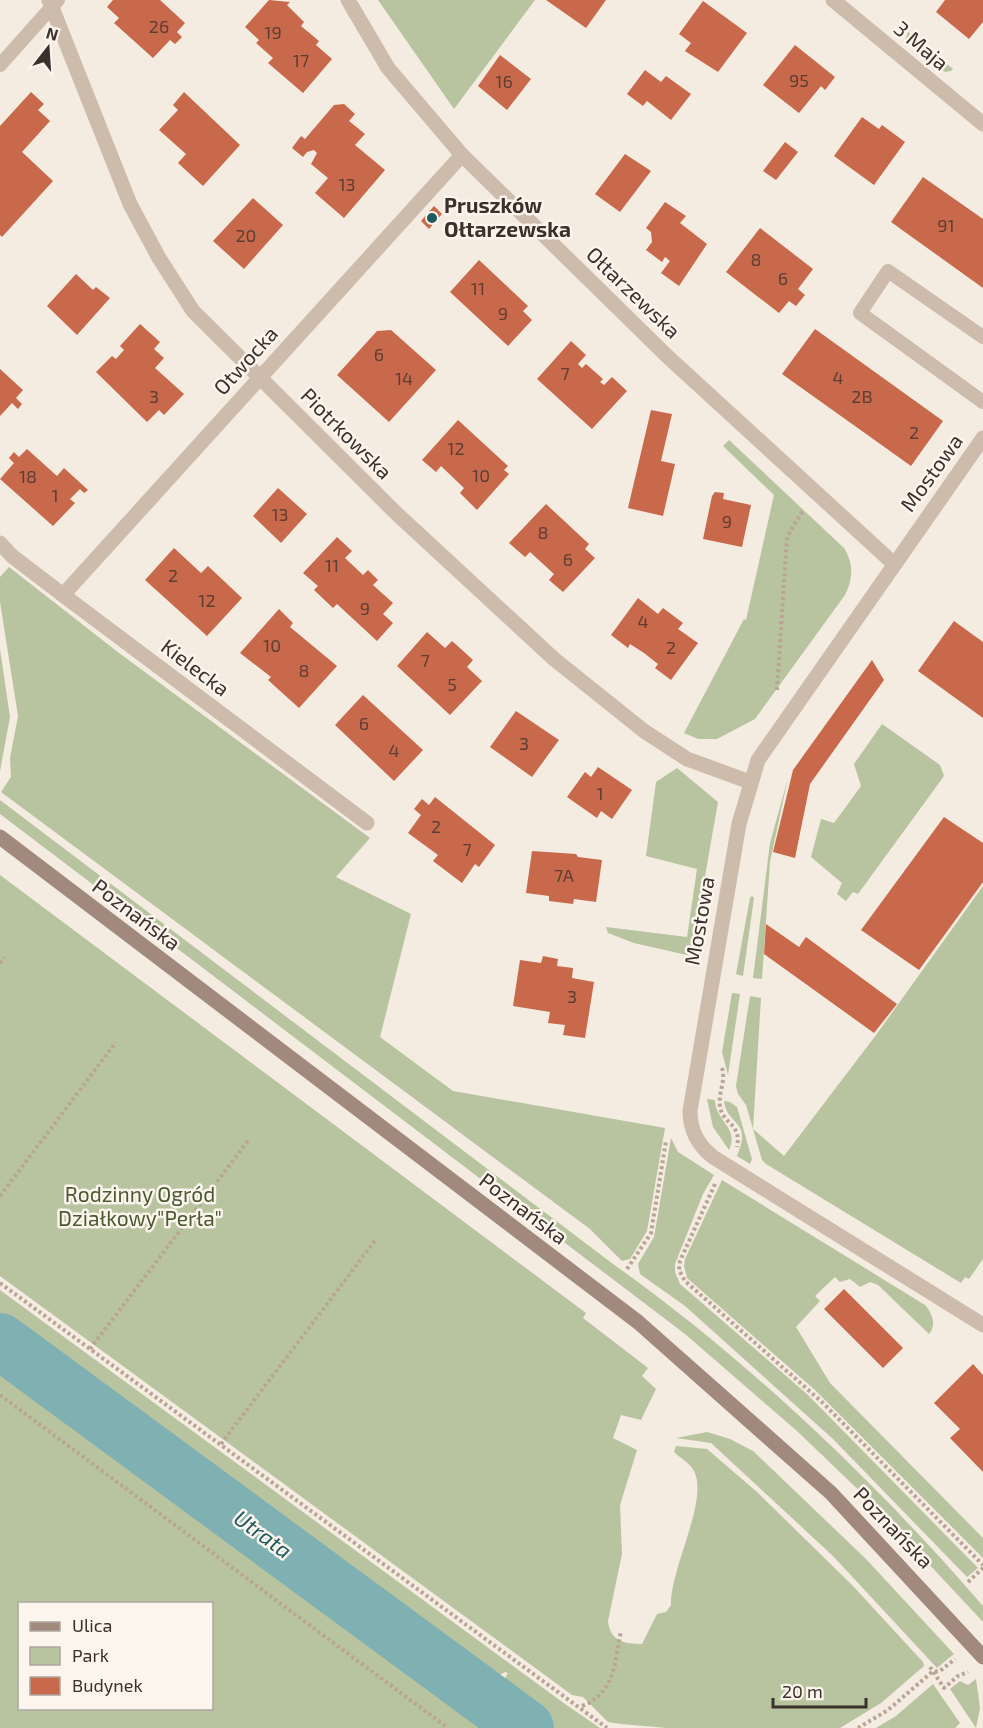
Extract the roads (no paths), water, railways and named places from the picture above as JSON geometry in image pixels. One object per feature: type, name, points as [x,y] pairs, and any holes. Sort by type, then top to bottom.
[{"type":"main road","name":"Poznańska","points":[[0,837],[638,1322],[831,1493],[983,1657]]},
{"type":"street","name":"Ołtarzewska","points":[[348,0],[388,68],[413,101],[462,155],[667,356],[893,562]]},
{"type":"street","name":"3 Maja","points":[[833,0],[983,124]]},
{"type":"street","name":"Piotrkowska","points":[[53,2],[130,204],[159,258],[193,311],[397,514],[554,659],[644,731],[687,759],[750,782]]},
{"type":"street","name":"Otwocka","points":[[63,595],[462,155]]},
{"type":"street","name":"Mostowa","points":[[983,438],[893,562],[763,751],[750,782],[739,824],[693,1088],[690,1122],[698,1142],[726,1166],[983,1325]]},
{"type":"street","name":"Kielecka","points":[[0,543],[12,556],[63,595],[367,823]]},
{"type":"lane","points":[[0,65],[53,2]]},
{"type":"lane","points":[[983,337],[888,271],[860,313],[983,402]]},
{"type":"waterway","name":"Utrata","points":[[0,1341],[526,1728]]},
{"type":"place","name":"Pruszków Ołtarzewska","points":[[432,218]]},
{"type":"park label","name":"Rodzinny Ogród Działkowy\"Perła\"","points":[[140,1207]]}]
